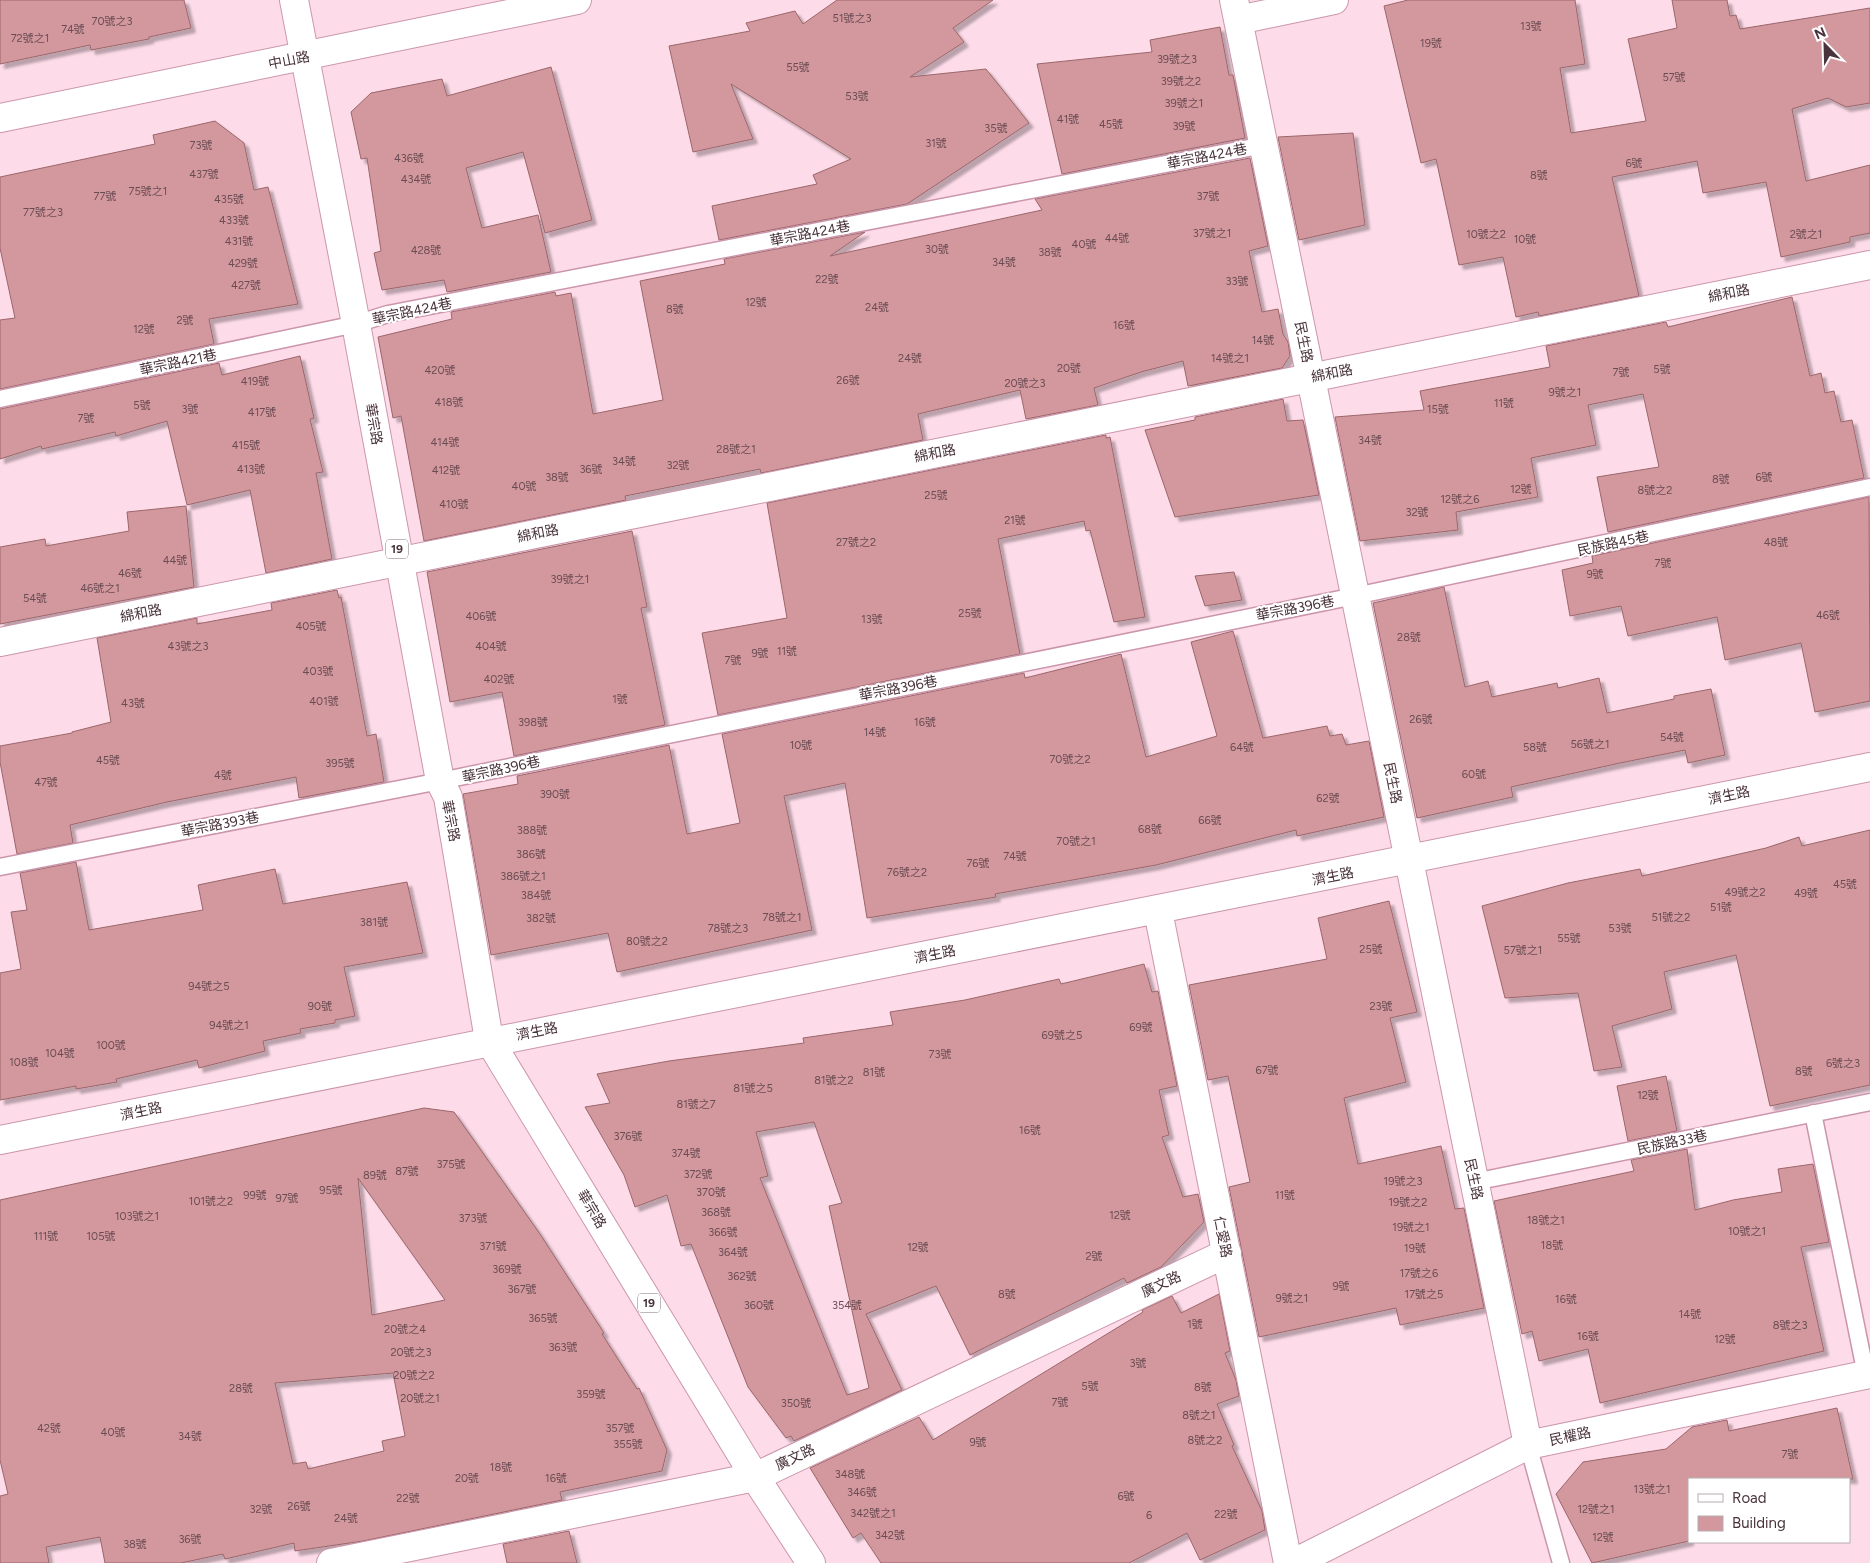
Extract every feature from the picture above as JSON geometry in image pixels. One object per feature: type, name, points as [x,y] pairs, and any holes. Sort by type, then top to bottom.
[{"type":"street","name":"華宗路","points":[[294,0],[440,781],[448,797],[489,1040],[754,1477],[811,1563]]},
{"type":"street","name":"中山路","points":[[0,118],[577,0]]},
{"type":"street","points":[[1236,10],[1334,0]]},
{"type":"street","name":"民生路","points":[[1236,10],[1528,1445]]},
{"type":"street","name":"綿和路","points":[[0,642],[1870,265]]},
{"type":"street","name":"濟生路","points":[[0,1140],[489,1040],[1158,911],[1870,767]]},
{"type":"street","name":"仁愛路","points":[[1158,911],[1288,1563]]},
{"type":"street","name":"廣文路","points":[[331,1563],[754,1477],[1227,1253]]},
{"type":"street","name":"民權路","points":[[1294,1563],[1528,1445],[1868,1374]]},
{"type":"lane","name":"華宗路424巷","points":[[356,324],[388,314],[1264,145]]},
{"type":"lane","name":"華宗路421巷","points":[[0,399],[356,324]]},
{"type":"lane","name":"民族路45巷","points":[[1355,596],[1870,487]]},
{"type":"lane","name":"華宗路396巷","points":[[440,781],[1355,596]]},
{"type":"lane","name":"華宗路393巷","points":[[0,867],[440,781]]},
{"type":"lane","name":"民族路33巷","points":[[1474,1182],[1870,1102]]},
{"type":"lane","points":[[1814,1113],[1868,1374]]},
{"type":"lane","name":"民生路","points":[[1528,1445],[1561,1563]]},
{"type":"building","points":[[0,0],[184,0],[191,28],[149,37],[149,39],[91,50],[90,45],[0,64]]},
{"type":"building","points":[[837,0],[993,0],[953,28],[964,42],[910,77],[986,69],[1029,123],[907,204],[719,240],[712,206],[817,184],[813,175],[851,159],[731,84],[753,139],[693,152],[669,46],[750,31],[746,23],[795,11],[803,24]]},
{"type":"building","points":[[1408,0],[1575,0],[1585,64],[1560,68],[1571,133],[1646,121],[1628,39],[1677,28],[1672,0],[1727,0],[1730,16],[1736,15],[1740,29],[1870,8],[1870,103],[1846,107],[1828,98],[1792,109],[1806,181],[1870,165],[1870,233],[1850,237],[1850,242],[1781,257],[1766,182],[1703,193],[1697,161],[1612,177],[1639,296],[1539,316],[1538,312],[1516,317],[1503,257],[1459,265],[1436,159],[1421,163],[1384,6]]},
{"type":"building","points":[[1220,27],[1229,75],[1233,75],[1245,138],[1062,174],[1037,64],[1152,52],[1150,40]]},
{"type":"building","points":[[551,67],[592,220],[545,233],[523,152],[466,168],[482,228],[538,215],[551,272],[447,292],[444,280],[382,290],[374,253],[381,251],[367,158],[361,159],[351,112],[371,93],[442,79],[447,96]]},
{"type":"building","points":[[215,121],[244,143],[254,190],[268,187],[298,304],[209,319],[214,344],[0,389],[0,320],[15,318],[0,248],[0,177],[155,144],[153,135]]},
{"type":"building","points":[[1353,133],[1365,225],[1299,240],[1278,137]]},
{"type":"building","points":[[1250,158],[1268,246],[1249,251],[1262,312],[1278,309],[1283,334],[1288,342],[1290,356],[1282,368],[1188,386],[1183,361],[1141,372],[1094,388],[1098,405],[1026,419],[1020,390],[918,414],[923,440],[761,473],[760,469],[625,496],[626,500],[424,541],[401,416],[393,418],[378,337],[452,319],[451,312],[555,292],[556,296],[571,293],[593,414],[663,400],[640,281],[725,264],[724,259],[865,232],[830,256],[1042,210],[1035,199]]},
{"type":"building","points":[[1792,297],[1810,376],[1821,373],[1825,393],[1834,391],[1841,422],[1852,420],[1864,478],[1608,532],[1597,477],[1659,467],[1643,394],[1588,405],[1596,445],[1531,458],[1538,497],[1456,512],[1458,530],[1360,541],[1335,417],[1424,410],[1420,391],[1550,367],[1546,346],[1666,322],[1668,327]]},
{"type":"building","points":[[300,356],[314,418],[310,419],[323,472],[316,473],[332,559],[266,573],[250,490],[187,505],[167,421],[116,436],[115,432],[42,449],[41,446],[0,459],[0,409],[219,363],[222,375]]},
{"type":"building","points":[[1283,399],[1287,421],[1303,420],[1319,495],[1175,517],[1145,430],[1195,420],[1195,417]]},
{"type":"building","points":[[1106,435],[1106,438],[1110,437],[1145,617],[1114,622],[1090,530],[1086,531],[1084,521],[998,539],[1020,654],[718,715],[702,633],[787,618],[767,503]]},
{"type":"building","points":[[1869,497],[1870,701],[1815,712],[1801,643],[1725,660],[1717,617],[1628,636],[1621,606],[1570,616],[1562,570],[1593,563],[1592,556]]},
{"type":"building","points":[[186,506],[194,587],[0,624],[0,547],[45,539],[46,546],[129,531],[127,512]]},
{"type":"building","points":[[632,531],[647,607],[641,608],[665,725],[514,756],[502,692],[450,702],[427,572]]},
{"type":"building","points":[[1234,572],[1242,600],[1205,606],[1195,576]]},
{"type":"building","points":[[1444,587],[1465,687],[1488,681],[1492,697],[1557,683],[1558,688],[1599,678],[1607,713],[1711,689],[1725,755],[1688,763],[1685,750],[1620,763],[1511,787],[1513,797],[1417,818],[1373,603]]},
{"type":"building","points":[[337,590],[339,598],[341,597],[367,736],[376,734],[384,782],[299,798],[296,777],[167,802],[70,825],[73,843],[17,854],[0,762],[0,746],[72,733],[111,722],[97,638],[197,618],[197,624],[272,610],[271,603]]},
{"type":"building","points":[[1233,631],[1263,738],[1327,726],[1330,736],[1342,734],[1346,745],[1369,741],[1384,817],[1297,836],[1296,830],[1156,865],[995,894],[996,897],[867,918],[845,783],[784,796],[812,930],[617,972],[608,933],[491,955],[463,794],[518,784],[517,776],[669,745],[687,834],[740,823],[722,734],[1024,673],[1025,678],[1121,654],[1146,757],[1217,736],[1191,642]]},
{"type":"building","points":[[1870,830],[1870,1085],[1770,1106],[1736,955],[1664,972],[1672,1009],[1612,1026],[1622,1067],[1594,1071],[1578,993],[1505,998],[1482,906],[1568,883],[1640,869],[1642,876],[1766,848],[1799,837],[1802,846]]},
{"type":"building","points":[[76,862],[89,930],[203,910],[198,885],[275,869],[283,904],[407,882],[423,953],[344,967],[355,1016],[335,1020],[335,1023],[300,1029],[301,1033],[263,1041],[265,1051],[199,1068],[197,1060],[116,1079],[117,1082],[76,1089],[76,1086],[0,1100],[0,973],[21,969],[11,912],[27,910],[20,873]]},
{"type":"building","points":[[1389,901],[1417,1012],[1390,1018],[1406,1082],[1344,1098],[1358,1164],[1441,1146],[1455,1209],[1464,1208],[1484,1308],[1400,1325],[1396,1308],[1259,1337],[1229,1187],[1250,1182],[1228,1076],[1208,1080],[1189,985],[1327,959],[1318,918]]},
{"type":"building","points":[[1144,964],[1152,992],[1158,991],[1177,1086],[1159,1090],[1169,1135],[1162,1137],[1183,1197],[1198,1194],[1204,1222],[1161,1267],[1127,1283],[1124,1278],[970,1355],[936,1286],[866,1314],[902,1390],[794,1441],[791,1436],[786,1438],[748,1387],[691,1244],[681,1246],[667,1195],[635,1207],[624,1175],[585,1107],[610,1103],[597,1074],[669,1061],[804,1043],[803,1038],[893,1025],[890,1012],[965,1000],[1059,979],[1061,984]],"holes":[[[814,1122],[842,1203],[829,1206],[869,1388],[847,1395],[760,1178],[768,1176],[756,1132]]]},
{"type":"building","points":[[1666,1076],[1677,1131],[1628,1141],[1617,1086]]},
{"type":"building","points":[[424,1108],[454,1112],[540,1234],[604,1333],[602,1334],[637,1389],[639,1388],[667,1450],[662,1471],[560,1492],[562,1500],[363,1541],[295,1551],[294,1543],[225,1559],[223,1554],[181,1563],[105,1563],[100,1537],[46,1547],[49,1563],[0,1563],[0,1496],[8,1494],[0,1460],[0,1200]],"holes":[[[358,1178],[445,1300],[372,1315]],[[393,1373],[405,1436],[382,1441],[384,1451],[308,1469],[306,1462],[293,1464],[275,1383]]]},
{"type":"building","points":[[1687,1149],[1695,1210],[1733,1200],[1782,1192],[1778,1169],[1813,1164],[1829,1242],[1801,1247],[1824,1351],[1600,1403],[1588,1349],[1539,1361],[1532,1331],[1522,1334],[1494,1201],[1634,1171],[1631,1160]]},
{"type":"building","points":[[1219,1294],[1230,1351],[1225,1353],[1236,1380],[1239,1396],[1217,1404],[1234,1445],[1232,1446],[1262,1511],[1265,1530],[1200,1560],[1187,1533],[1129,1563],[881,1563],[861,1533],[853,1538],[810,1468],[919,1417],[933,1440],[1143,1312],[1142,1310],[1172,1296],[1181,1313]]},
{"type":"building","points":[[1837,1408],[1853,1479],[1688,1478],[1688,1541],[1592,1563],[1556,1494],[1583,1462],[1666,1449],[1692,1427],[1727,1420],[1729,1431]]},
{"type":"building","points":[[569,1531],[577,1563],[507,1563],[503,1544]]}]
